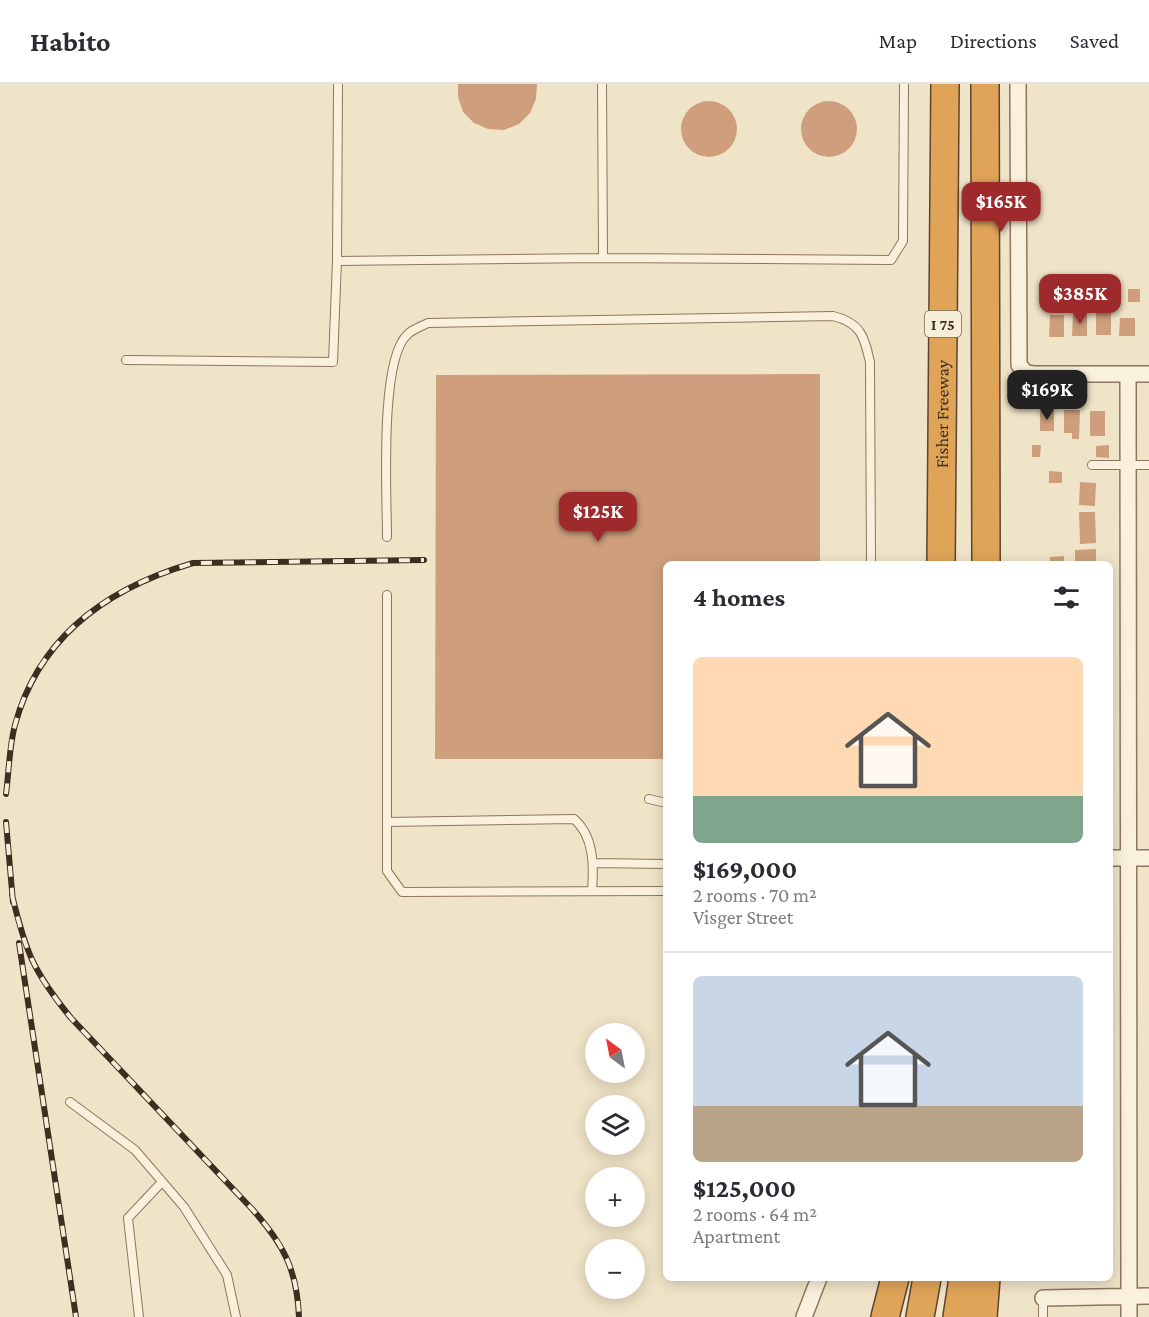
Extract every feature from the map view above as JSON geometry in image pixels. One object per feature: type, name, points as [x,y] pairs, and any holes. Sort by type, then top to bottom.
[{"type":"highway","name":"Fisher Freeway","points":[[941,561],[945,84]]},
{"type":"highway","name":"I 75","points":[[984,84],[986,561]]},
{"type":"highway","points":[[885,1317],[894,1281]]},
{"type":"highway","points":[[920,1317],[926,1281]]},
{"type":"highway","points":[[957,1317],[963,1281]]},
{"type":"highway","points":[[983,1317],[986,1281]]},
{"type":"street","points":[[1018,84],[1017,359],[1022,370],[1034,374],[1149,374]]},
{"type":"street","points":[[1128,374],[1129,1317]]},
{"type":"street","points":[[1113,858],[1149,858]]},
{"type":"street","points":[[804,1317],[818,1281]]},
{"type":"street","points":[[1043,1298],[1149,1296]]},
{"type":"lane","points":[[126,360],[333,362],[337,261],[338,84]]},
{"type":"lane","points":[[602,84],[603,258]]},
{"type":"lane","points":[[337,261],[603,258],[891,260],[903,241],[904,84]]},
{"type":"lane","points":[[387,537],[387,426],[392,366],[406,334],[428,323],[833,316],[857,327],[865,337],[870,362],[871,561]]},
{"type":"lane","points":[[1092,465],[1149,465]]},
{"type":"lane","points":[[387,595],[387,871],[402,892],[663,891]]},
{"type":"lane","points":[[649,799],[663,802]]},
{"type":"lane","points":[[387,822],[574,819],[584,827],[594,864],[592,891]]},
{"type":"lane","points":[[594,864],[663,864]]},
{"type":"lane","points":[[70,1102],[135,1150],[184,1207],[226,1275],[236,1317]]},
{"type":"lane","points":[[139,1317],[128,1218],[162,1182]]},
{"type":"lane","points":[[1043,1298],[1043,1317]]},
{"type":"building","points":[[458,84],[537,84],[536,99],[530,113],[519,124],[504,130],[488,129],[474,123],[463,112],[458,97]]},
{"type":"building","points":[[704,101],[714,101],[729,109],[735,118],[737,129],[735,140],[729,149],[714,157],[704,157],[693,152],[686,145],[681,134],[681,124],[686,113],[693,106]]},
{"type":"building","points":[[824,101],[834,101],[849,109],[855,118],[857,129],[855,140],[849,149],[834,157],[824,157],[813,152],[806,145],[801,134],[801,124],[806,113],[813,106]]},
{"type":"building","points":[[1128,289],[1140,289],[1140,302],[1128,302]]},
{"type":"building","points":[[1096,313],[1111,313],[1111,335],[1096,335]]},
{"type":"building","points":[[1073,314],[1087,314],[1087,336],[1072,336]]},
{"type":"building","points":[[1050,315],[1064,315],[1064,337],[1049,337]]},
{"type":"building","points":[[1120,318],[1135,318],[1135,336],[1119,336]]},
{"type":"building","points":[[820,374],[820,561],[663,561],[663,759],[435,759],[436,375]]},
{"type":"building","points":[[1040,410],[1054,410],[1054,431],[1040,431]]},
{"type":"building","points":[[1064,410],[1080,410],[1079,439],[1072,439],[1072,433],[1064,433]]},
{"type":"building","points":[[1090,411],[1105,411],[1105,436],[1090,436]]},
{"type":"building","points":[[1032,445],[1041,445],[1040,457],[1032,457]]},
{"type":"building","points":[[1109,445],[1109,458],[1096,457],[1096,446]]},
{"type":"building","points":[[1049,471],[1062,472],[1062,483],[1049,483]]},
{"type":"building","points":[[1080,482],[1096,483],[1095,506],[1079,505]]},
{"type":"building","points":[[1079,512],[1095,512],[1096,543],[1080,544]]},
{"type":"building","points":[[1096,549],[1096,561],[1075,561],[1075,550]]},
{"type":"building","points":[[1064,556],[1064,561],[1050,561],[1050,557]]},
{"type":"railway","points":[[6,794],[15,725],[26,694],[41,666],[59,641],[81,620],[133,586],[193,563],[424,560]]},
{"type":"railway","points":[[6,822],[13,902]]},
{"type":"railway","points":[[12,895],[32,961],[58,1002],[253,1210],[273,1235],[292,1272],[299,1317]]},
{"type":"railway","points":[[19,943],[76,1317]]}]
